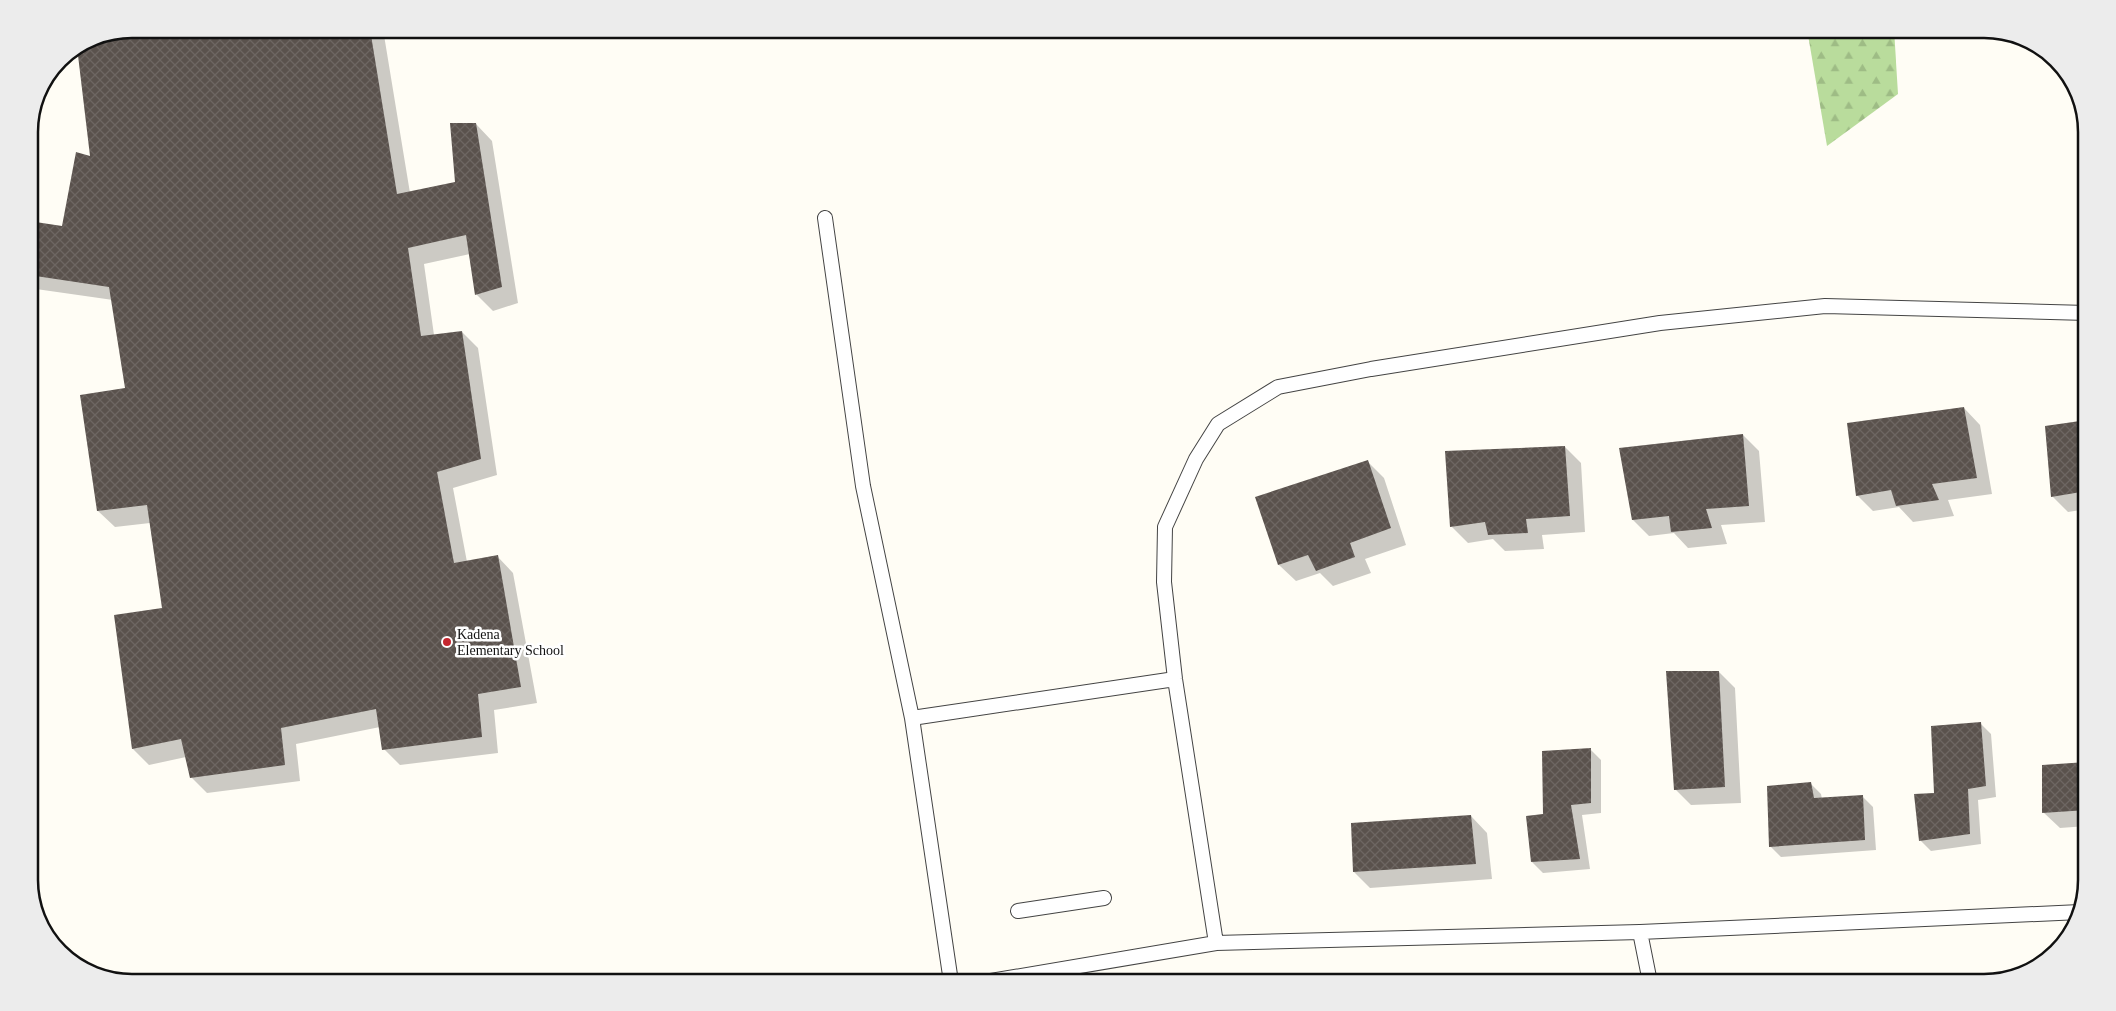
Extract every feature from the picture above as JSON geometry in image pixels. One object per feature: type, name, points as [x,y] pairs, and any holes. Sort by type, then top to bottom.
[{"type":"lane","points":[[825,218],[863,486],[912,718],[950,974]]},
{"type":"lane","points":[[1216,943],[1175,679],[1164,582],[1165,527],[1196,459],[1218,424],[1278,387],[1371,369],[1660,323],[1825,306],[2078,313]]},
{"type":"lane","points":[[912,718],[1175,679]]},
{"type":"lane","points":[[1018,912],[1104,898]]},
{"type":"lane","points":[[1032,974],[1216,943],[1640,932],[2073,912]]},
{"type":"lane","points":[[1640,932],[1648,974]]},
{"type":"green space","points":[[1809,38],[1895,38],[1898,94],[1827,146]]},
{"type":"building","points":[[371,38],[397,194],[455,182],[450,123],[476,123],[502,287],[475,295],[466,235],[408,248],[421,336],[462,331],[481,459],[437,472],[454,563],[498,555],[521,687],[478,694],[482,737],[382,750],[376,709],[281,728],[285,765],[190,778],[181,739],[132,749],[114,615],[162,608],[147,505],[97,511],[80,395],[125,388],[109,287],[38,276],[38,222],[62,226],[76,152],[90,156],[78,54],[101,42],[113,39]]},
{"type":"building","points":[[1964,407],[1977,478],[1932,484],[1939,500],[1896,506],[1891,490],[1856,496],[1847,423]]},
{"type":"building","points":[[2078,421],[2078,492],[2051,497],[2045,426]]},
{"type":"building","points":[[1743,434],[1749,506],[1706,509],[1712,528],[1671,532],[1669,516],[1632,520],[1619,448]]},
{"type":"building","points":[[1565,446],[1570,516],[1526,519],[1528,533],[1488,535],[1485,522],[1450,527],[1445,451]]},
{"type":"building","points":[[1368,460],[1391,528],[1350,543],[1355,557],[1316,571],[1308,555],[1278,565],[1255,497]]},
{"type":"building","points":[[1666,671],[1719,671],[1725,787],[1674,790]]},
{"type":"building","points":[[1981,722],[1986,786],[1968,789],[1970,834],[1919,841],[1914,794],[1934,793],[1931,726]]},
{"type":"building","points":[[1591,748],[1591,803],[1571,805],[1580,859],[1531,862],[1526,816],[1543,814],[1542,751]]},
{"type":"building","points":[[2078,763],[2078,811],[2042,813],[2042,765]]},
{"type":"building","points":[[1811,782],[1814,798],[1863,795],[1865,840],[1769,847],[1767,786]]},
{"type":"building","points":[[1471,815],[1476,864],[1353,872],[1351,823]]},
{"type":"place","name":"Kadena Elementary School","points":[[447,642]]}]
